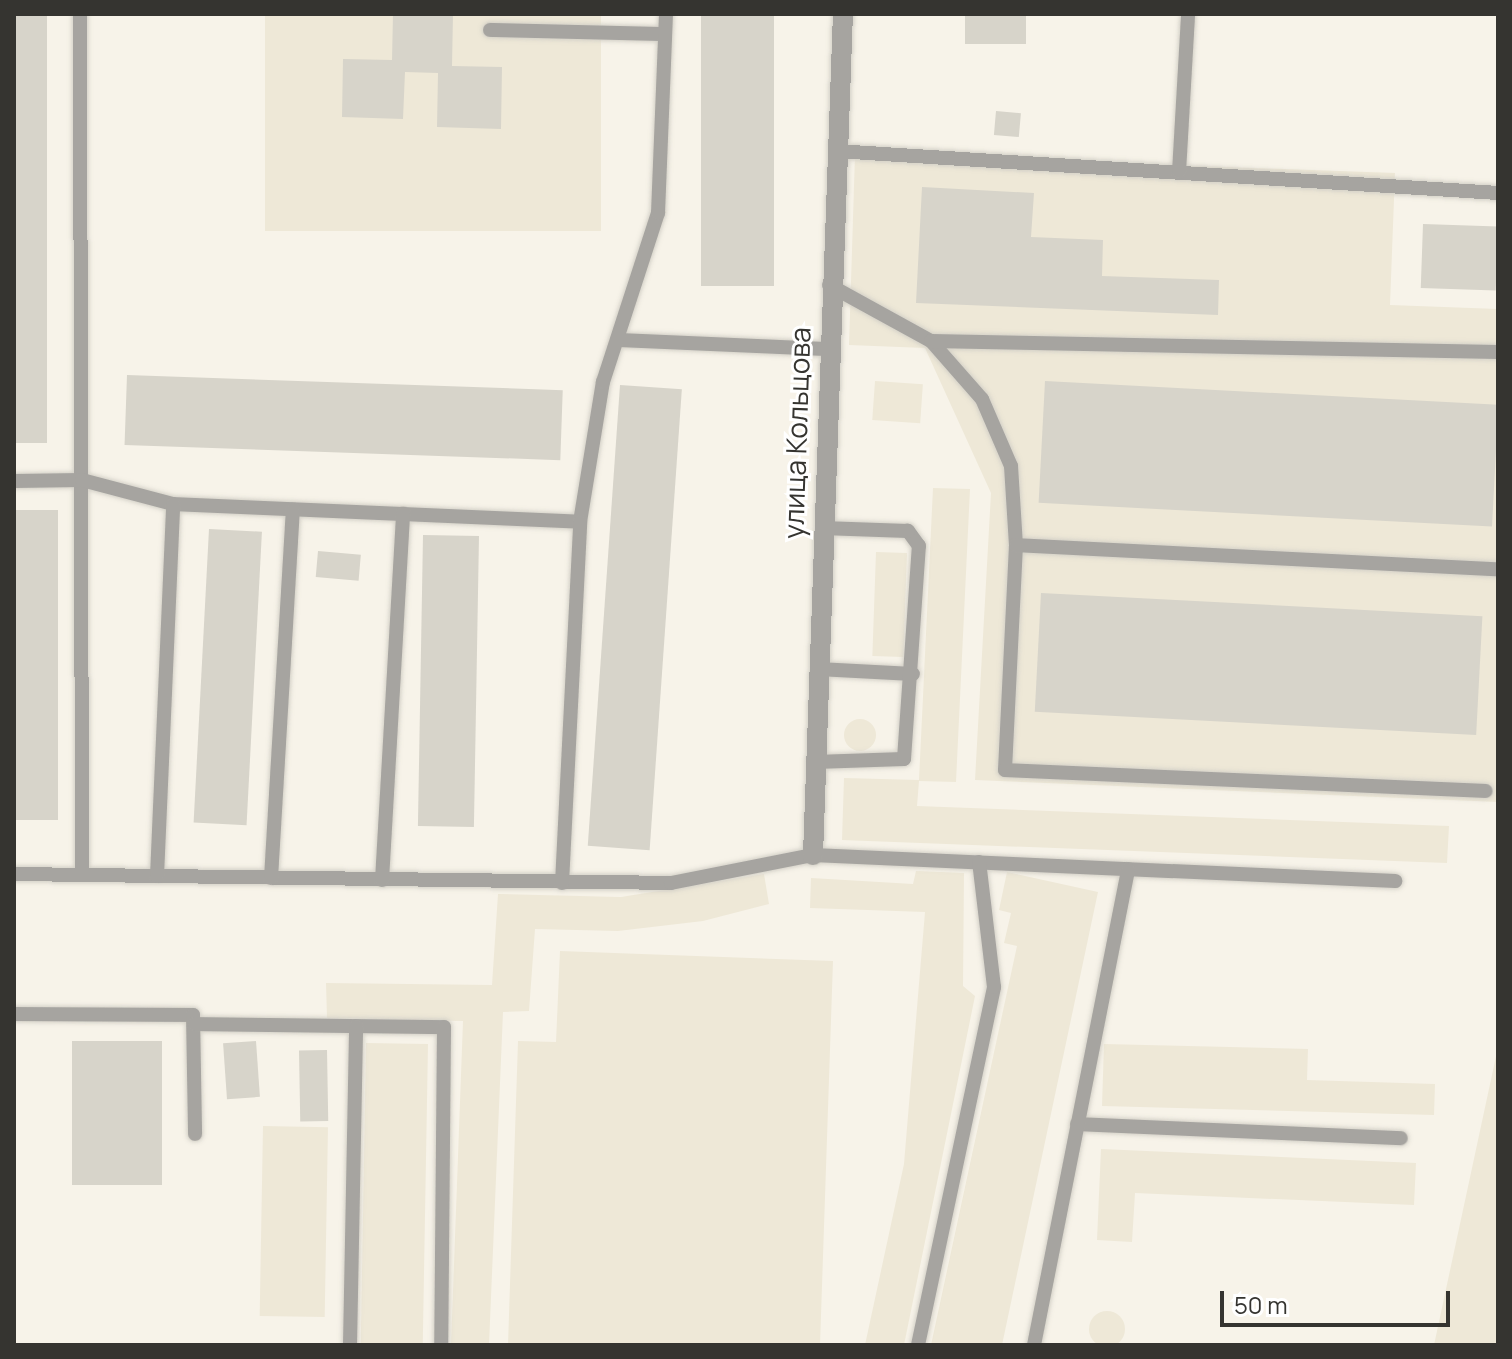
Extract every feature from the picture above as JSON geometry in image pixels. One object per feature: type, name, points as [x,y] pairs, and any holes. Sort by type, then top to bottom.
[{"type":"street","name":"улица Кольцова","points":[[813,855],[826,349],[843,14]]},
{"type":"lane","points":[[80,14],[82,875]]},
{"type":"lane","points":[[562,883],[580,522],[603,382],[658,213],[666,14]]},
{"type":"lane","points":[[1179,172],[1188,14]]},
{"type":"lane","points":[[490,30],[665,34]]},
{"type":"lane","points":[[836,151],[1498,193]]},
{"type":"lane","points":[[829,285],[931,341],[982,399],[1011,466],[1016,545],[1005,770],[1486,791]]},
{"type":"lane","points":[[619,340],[826,349]]},
{"type":"lane","points":[[931,341],[1498,352]]},
{"type":"lane","points":[[14,481],[82,480],[173,504],[580,522]]},
{"type":"lane","points":[[157,876],[173,504]]},
{"type":"lane","points":[[271,878],[293,510]]},
{"type":"lane","points":[[382,880],[403,514]]},
{"type":"lane","points":[[815,762],[904,759],[913,674],[916,537],[822,528]]},
{"type":"lane","points":[[1016,545],[1498,569]]},
{"type":"lane","points":[[818,669],[913,674]]},
{"type":"lane","points":[[14,874],[671,883],[813,855],[1395,881]]},
{"type":"lane","points":[[918,1345],[994,987],[979,862]]},
{"type":"lane","points":[[1034,1345],[1128,869]]},
{"type":"lane","points":[[14,1014],[186,1013],[195,1024],[195,1134]]},
{"type":"lane","points":[[195,1024],[444,1027],[449,1036],[441,1345]]},
{"type":"lane","points":[[350,1345],[356,1026]]},
{"type":"lane","points":[[1077,1124],[1401,1138]]},
{"type":"shaded area","points":[[265,14],[601,14],[601,231],[265,231]]},
{"type":"shaded area","points":[[855,154],[1395,173],[1390,305],[1498,309],[1498,802],[975,780],[991,493],[925,348],[849,345]]},
{"type":"shaded area","points":[[875,381],[923,384],[920,423],[872,420]]},
{"type":"shaded area","points":[[933,488],[970,489],[956,782],[919,781],[917,806],[1449,826],[1447,863],[842,840],[844,778],[919,780]]},
{"type":"shaded area","points":[[876,552],[907,553],[903,657],[872,656]]},
{"type":"shaded area","points":[[860,719],[871,724],[876,735],[871,746],[860,751],[849,746],[844,735],[849,724]]},
{"type":"shaded area","points":[[916,871],[964,873],[963,986],[975,996],[904,1345],[865,1345],[904,1164],[925,912],[810,908],[811,878],[913,884]]},
{"type":"shaded area","points":[[1007,872],[1098,892],[1002,1345],[931,1345],[1017,946],[1004,943],[1011,913],[999,910]]},
{"type":"shaded area","points":[[764,874],[769,904],[703,921],[618,931],[535,929],[529,1011],[503,1012],[489,1345],[451,1345],[463,1021],[327,1018],[326,983],[492,985],[498,894],[621,897]]},
{"type":"shaded area","points":[[560,951],[833,961],[820,1345],[508,1345],[518,1041],[556,1042]]},
{"type":"shaded area","points":[[366,1043],[428,1044],[423,1345],[361,1345]]},
{"type":"shaded area","points":[[1104,1044],[1308,1049],[1307,1080],[1435,1084],[1434,1115],[1102,1106]]},
{"type":"shaded area","points":[[1498,1047],[1498,1345],[1434,1345]]},
{"type":"shaded area","points":[[263,1126],[328,1127],[325,1317],[260,1316]]},
{"type":"shaded area","points":[[1101,1149],[1416,1163],[1414,1205],[1135,1193],[1132,1242],[1097,1240]]},
{"type":"shaded area","points":[[1107,1311],[1120,1316],[1125,1329],[1120,1342],[1107,1347],[1094,1342],[1089,1329],[1094,1316]]},
{"type":"building","points":[[14,14],[47,14],[47,443],[14,443]]},
{"type":"building","points":[[393,14],[453,14],[452,66],[502,67],[501,129],[437,127],[438,73],[405,72],[403,119],[342,117],[343,59],[392,60]]},
{"type":"building","points":[[701,14],[774,14],[774,286],[701,286]]},
{"type":"building","points":[[965,14],[1026,14],[1026,44],[965,44]]},
{"type":"building","points":[[996,111],[1021,113],[1019,137],[994,135]]},
{"type":"building","points":[[922,187],[1034,193],[1031,237],[1103,240],[1102,276],[1219,280],[1218,315],[916,303]]},
{"type":"building","points":[[1423,224],[1498,227],[1496,291],[1421,288]]},
{"type":"building","points":[[127,375],[563,390],[560,460],[125,445]]},
{"type":"building","points":[[1045,381],[1498,405],[1492,527],[1039,503]]},
{"type":"building","points":[[620,385],[682,389],[650,850],[588,846]]},
{"type":"building","points":[[14,510],[58,510],[58,820],[14,820]]},
{"type":"building","points":[[209,529],[262,532],[247,825],[194,823]]},
{"type":"building","points":[[423,535],[479,536],[474,827],[418,826]]},
{"type":"building","points":[[318,551],[361,555],[359,581],[316,577]]},
{"type":"building","points":[[1041,593],[1482,616],[1476,735],[1035,712]]},
{"type":"building","points":[[72,1041],[162,1041],[162,1185],[72,1185]]},
{"type":"building","points":[[256,1041],[260,1097],[227,1099],[223,1043]]},
{"type":"building","points":[[299,1050],[327,1050],[328,1121],[300,1121]]}]
